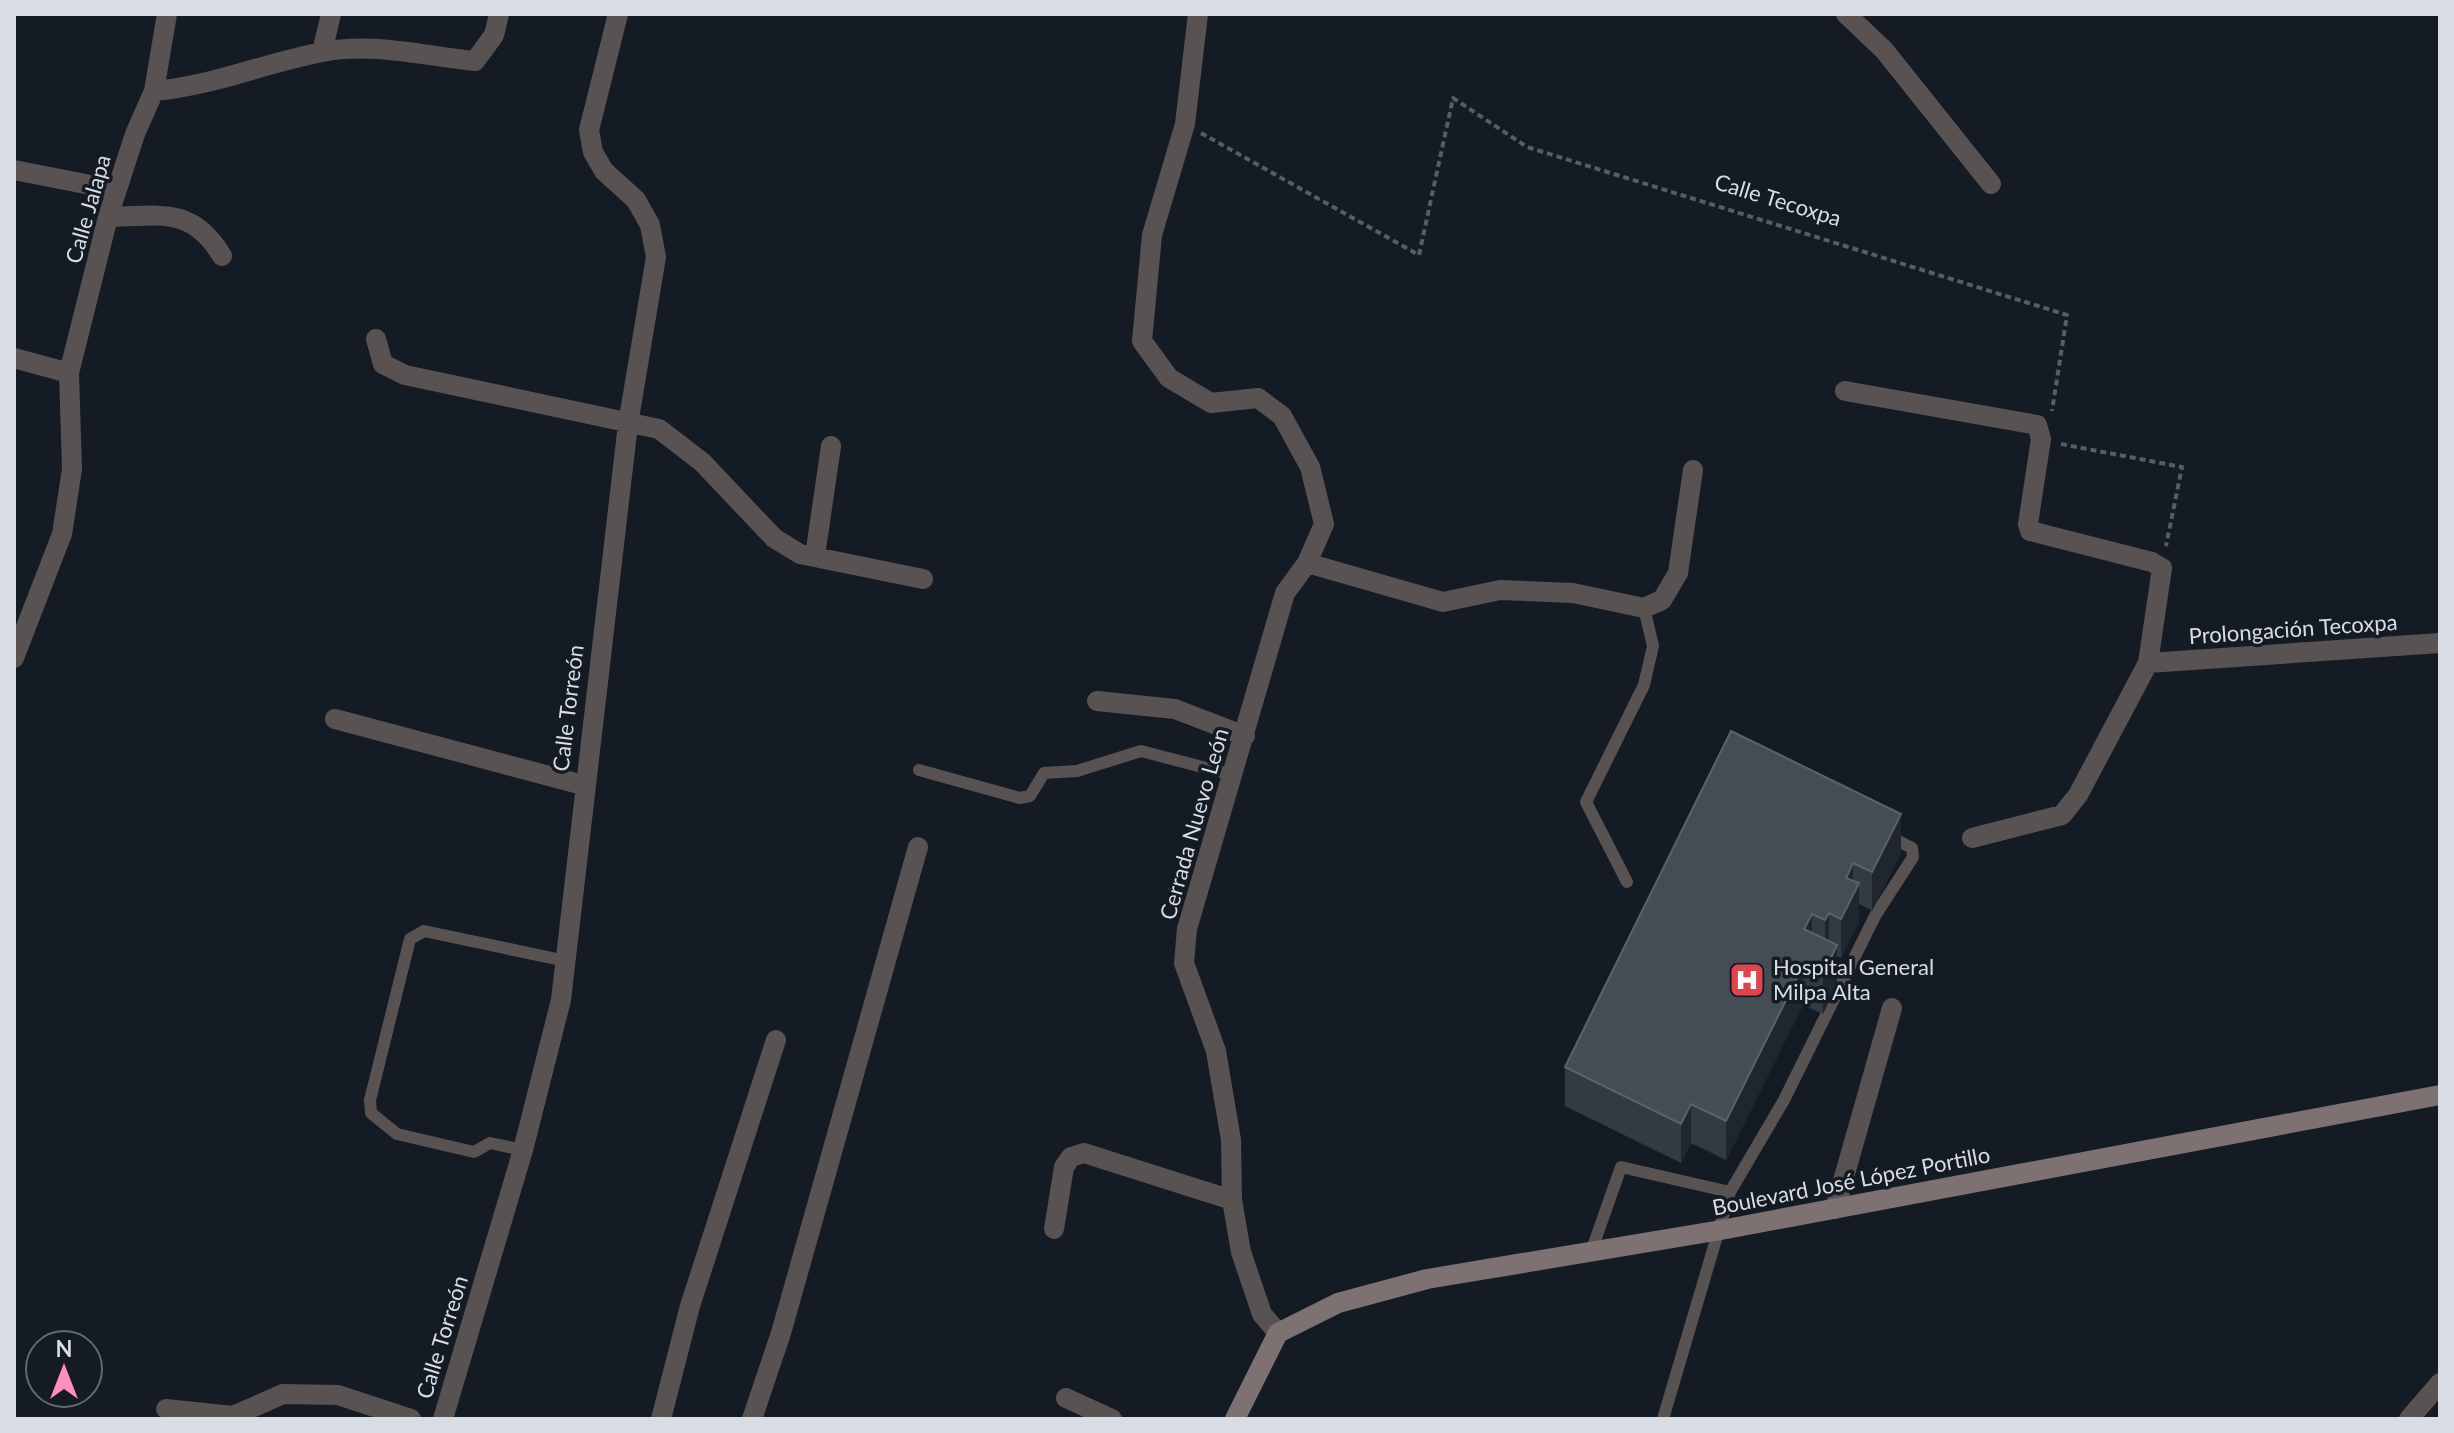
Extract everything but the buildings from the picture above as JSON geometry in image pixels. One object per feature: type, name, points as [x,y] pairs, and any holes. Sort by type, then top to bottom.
[{"type":"main road","name":"Boulevard José López Portillo","points":[[1278,1333],[1338,1303],[1427,1279],[1721,1230],[2440,1095]]},
{"type":"main road","points":[[1235,1419],[1278,1333]]},
{"type":"street","name":"Calle Jalapa","points":[[14,658],[51,568],[69,503],[72,469],[69,373],[116,190],[154,91],[167,14]]},
{"type":"street","points":[[322,52],[331,14]]},
{"type":"street","points":[[154,91],[180,89],[322,52],[390,48],[475,61],[494,35],[499,14]]},
{"type":"street","name":"Calle Torreón","points":[[443,1419],[523,1150],[561,1000],[583,785],[628,424],[656,257],[650,225],[636,200],[604,171],[593,152],[589,130],[618,14]]},
{"type":"street","name":"Cerrada Nuevo León","points":[[1198,14],[1185,124],[1152,235],[1142,341],[1169,378],[1211,403],[1258,398],[1282,416],[1310,467],[1324,524],[1307,563],[1285,593],[1187,929],[1184,963],[1216,1051],[1231,1140],[1232,1200],[1241,1252],[1262,1314],[1278,1333]]},
{"type":"street","points":[[1846,14],[1884,50],[1991,184]]},
{"type":"street","points":[[14,170],[116,190]]},
{"type":"street","points":[[108,217],[172,217],[196,223],[210,235],[222,256]]},
{"type":"street","points":[[376,339],[383,364],[405,375],[659,429],[702,462],[774,538],[800,554],[923,579]]},
{"type":"street","points":[[14,358],[69,373]]},
{"type":"street","points":[[1845,391],[2037,425],[2041,439],[2028,524],[2030,531],[2152,562],[2162,568],[2148,663],[2078,795],[2062,815],[1972,838]]},
{"type":"street","points":[[815,556],[831,446]]},
{"type":"street","points":[[1307,563],[1443,602],[1500,590],[1573,593],[1644,608],[1662,600],[1678,573],[1693,470]]},
{"type":"street","name":"Prolongación Tecoxpa","points":[[2148,663],[2440,643]]},
{"type":"street","points":[[1097,701],[1175,709],[1245,736]]},
{"type":"street","points":[[335,719],[583,785]]},
{"type":"street","points":[[752,1419],[781,1333],[918,847]]},
{"type":"street","points":[[1835,1209],[1892,1008]]},
{"type":"street","points":[[661,1419],[690,1306],[776,1040]]},
{"type":"street","points":[[1054,1229],[1064,1167],[1071,1157],[1084,1153],[1232,1200]]},
{"type":"street","points":[[2409,1419],[2440,1383]]},
{"type":"street","name":"Calle Torreón","points":[[166,1409],[233,1416],[283,1394],[338,1395],[411,1419]]},
{"type":"street","points":[[1066,1398],[1112,1419]]},
{"type":"lane","points":[[1627,882],[1586,802],[1644,685],[1653,646],[1644,608]]},
{"type":"lane","points":[[919,770],[1020,798],[1030,796],[1044,773],[1077,771],[1134,751],[1233,775]]},
{"type":"lane","points":[[1663,1419],[1730,1192],[1784,1100],[1875,916],[1913,857],[1912,848],[1872,827]]},
{"type":"lane","points":[[523,1150],[490,1143],[474,1152],[397,1134],[371,1113],[370,1100],[410,939],[424,931],[566,961]]},
{"type":"lane","points":[[1591,1252],[1621,1167],[1730,1192]]},
{"type":"path","name":"Calle Tecoxpa","points":[[1185,124],[1419,255],[1453,98],[1527,147],[2067,315],[2052,413]]},
{"type":"path","points":[[2048,441],[2182,467],[2162,568]]},
{"type":"place","name":"Hospital General Milpa Alta","points":[[1747,980]]}]
